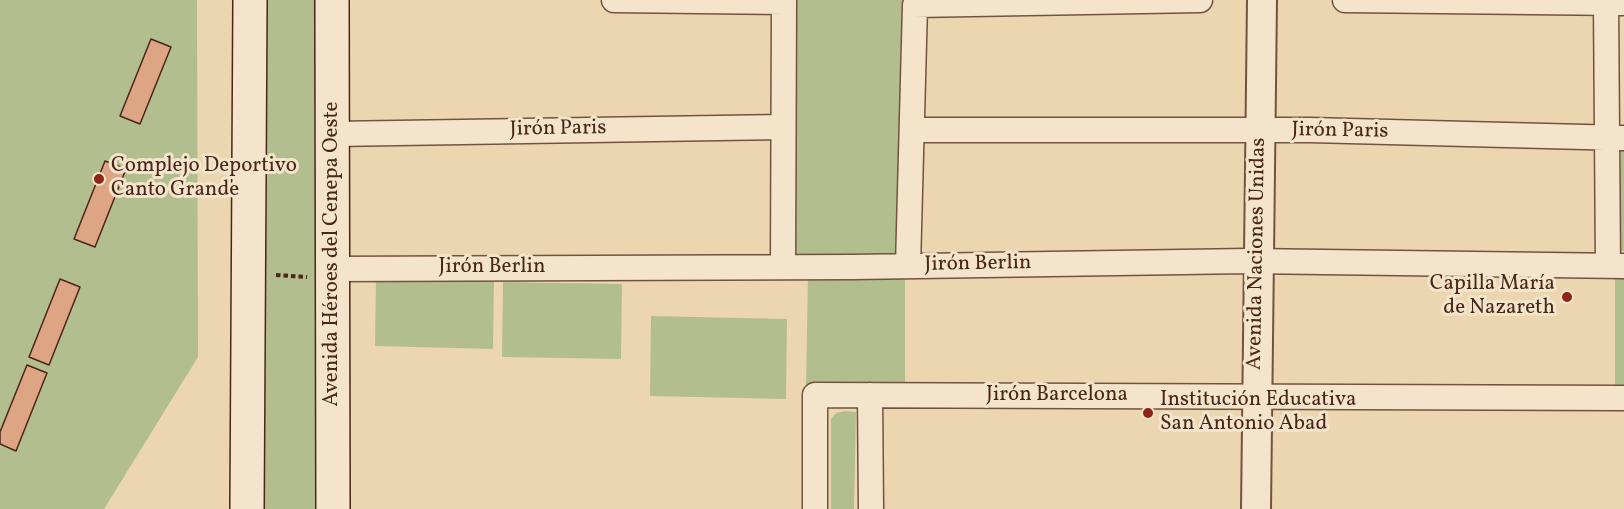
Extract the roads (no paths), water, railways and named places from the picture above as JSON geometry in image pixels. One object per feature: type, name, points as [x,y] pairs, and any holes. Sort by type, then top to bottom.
[{"type":"main road","points":[[247,509],[250,0]]},
{"type":"main road","name":"Avenida Héroes del Cenepa Oeste","points":[[332,0],[333,509]]},
{"type":"street","points":[[614,0],[784,2],[783,267]]},
{"type":"street","points":[[908,266],[915,5],[1200,0]]},
{"type":"street","name":"Avenida Naciones Unidas","points":[[1256,509],[1262,0]]},
{"type":"street","points":[[1345,0],[1615,3],[1616,266]]},
{"type":"street","name":"Jirón Paris","points":[[333,134],[783,127]]},
{"type":"street","name":"Jirón Paris","points":[[912,130],[1260,131],[1616,138]]},
{"type":"street","name":"Jirón Berlin","points":[[332,274],[1258,261],[1616,266]]},
{"type":"street","name":"Jirón Barcelona","points":[[815,509],[814,395],[1624,398]]},
{"type":"street","points":[[870,395],[871,509]]},
{"type":"place","name":"Complejo Deportivo Canto Grande","points":[[99,179]]},
{"type":"place","name":"Capilla María de Nazareth","points":[[1567,297]]},
{"type":"place","name":"Institución Educativa San Antonio Abad","points":[[1148,413]]}]
